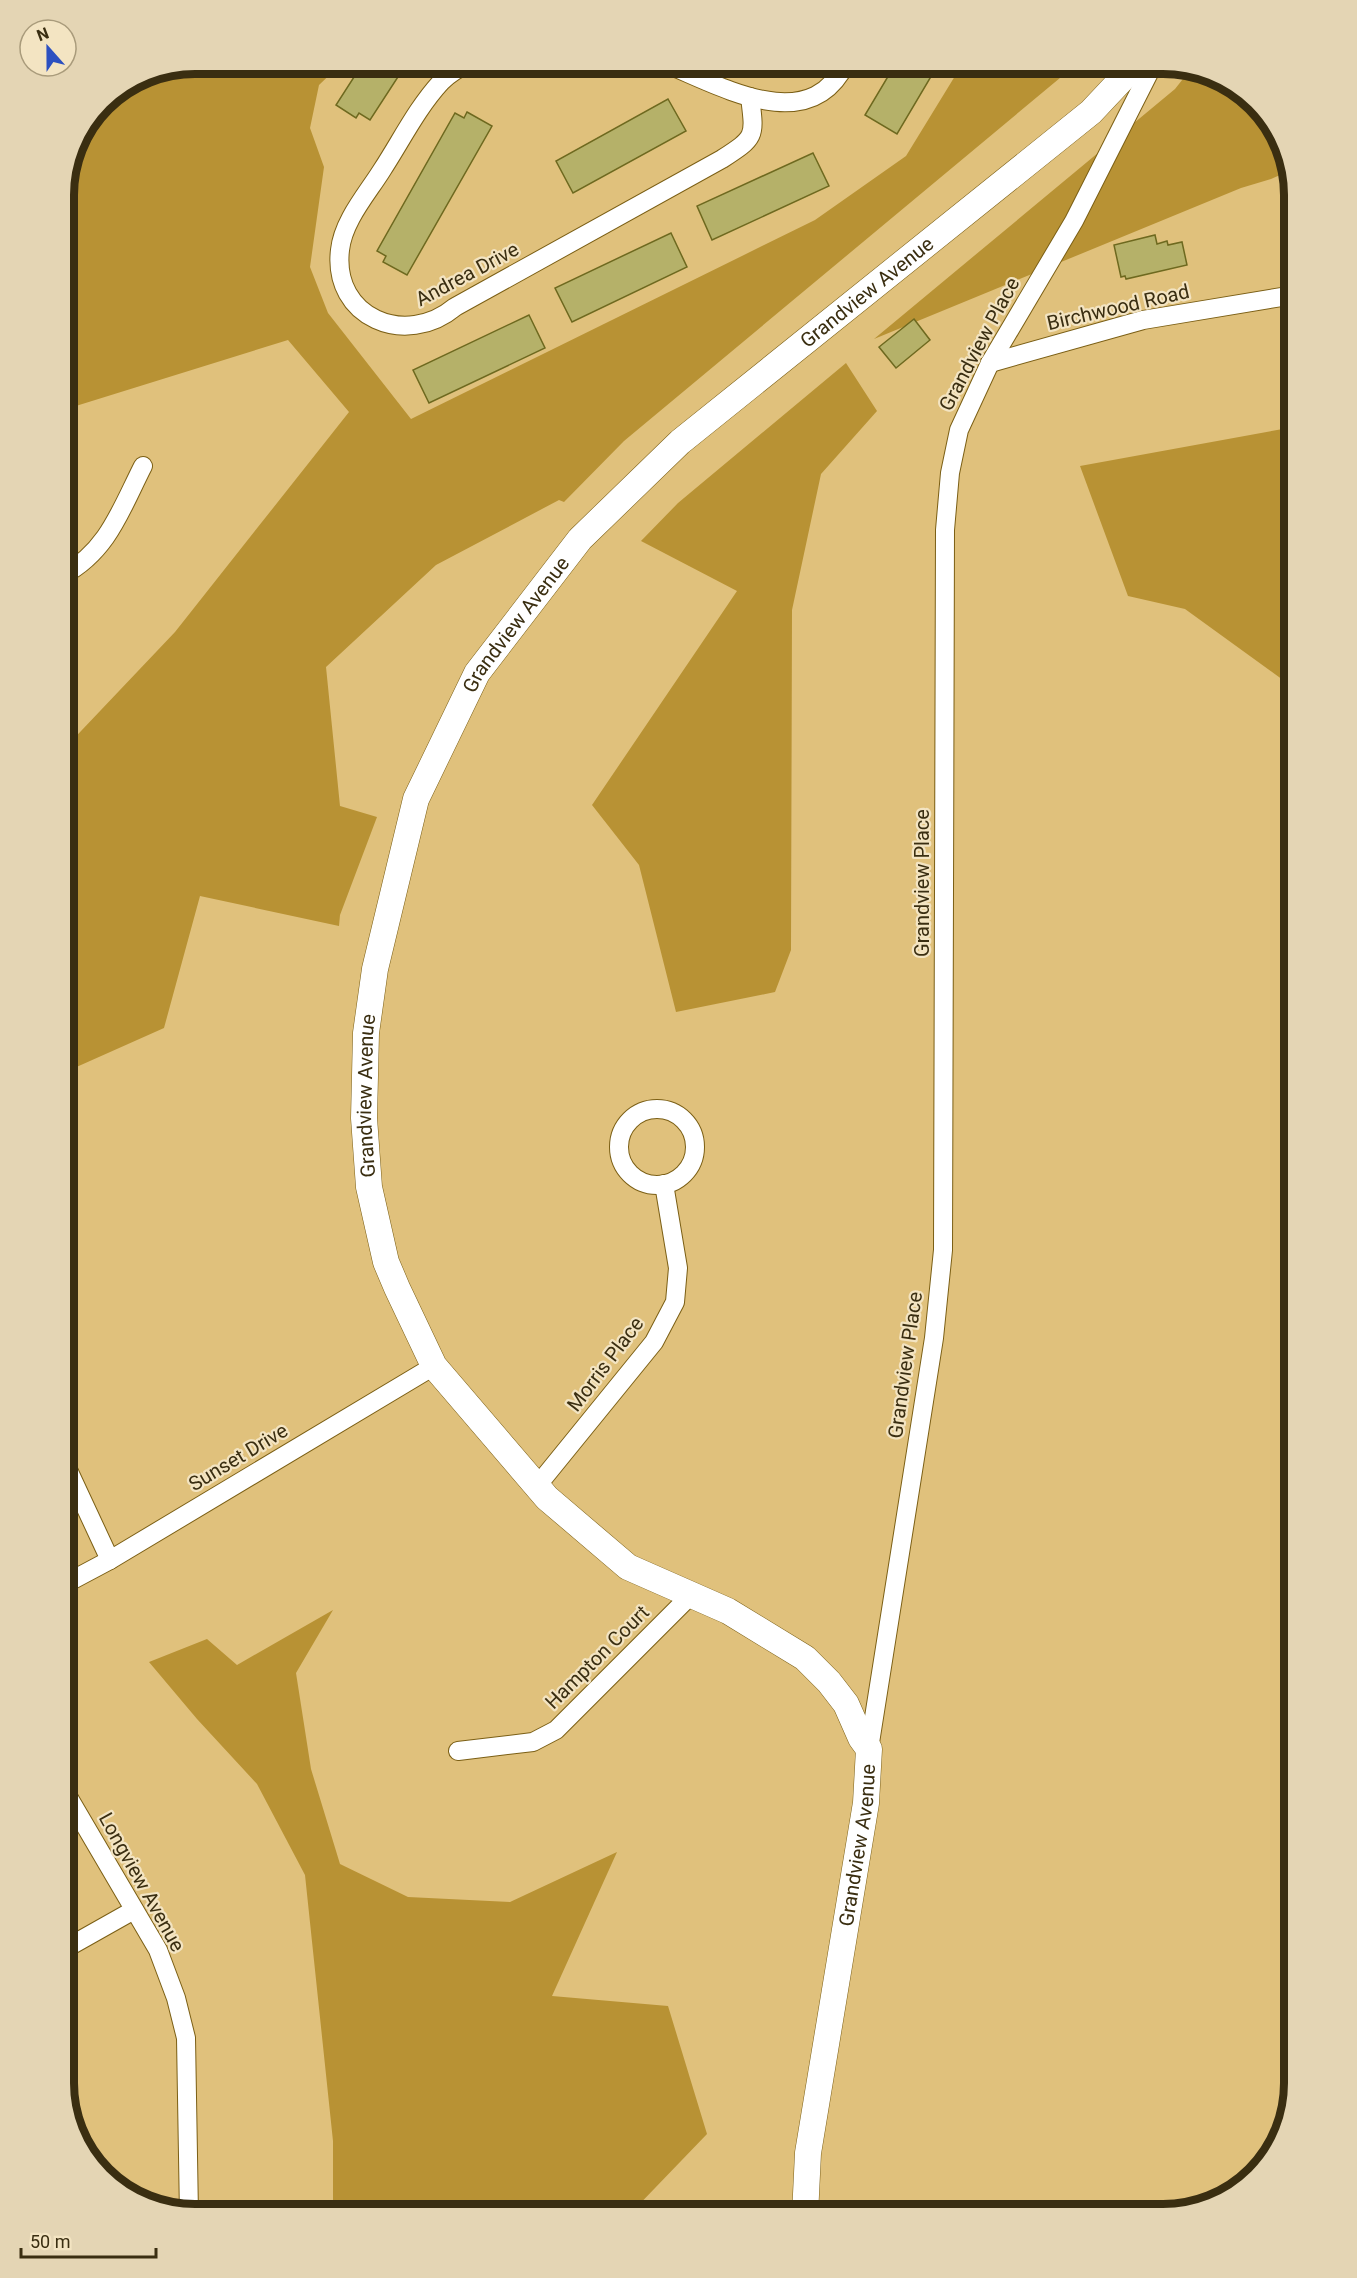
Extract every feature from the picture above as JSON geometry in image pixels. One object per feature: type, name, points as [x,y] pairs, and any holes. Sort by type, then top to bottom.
[{"type":"main road","name":"Grandview Avenue","points":[[806,2204],[808,2153],[866,1803],[869,1749],[846,1704],[829,1682],[805,1658],[728,1611],[628,1567],[547,1498],[435,1366],[386,1262],[369,1187],[364,1118],[366,1033],[375,969],[416,799],[477,673],[580,539],[680,442],[1091,112],[1127,74]]},
{"type":"street","name":"Andrea Drive","points":[[450,74],[420,110],[343,234],[339,262],[346,290],[364,312],[389,325],[404,327],[425,325],[444,316],[455,307],[722,159],[751,137],[754,127],[750,97]]},
{"type":"street","points":[[692,74],[750,97],[778,104],[815,96],[829,89],[841,74]]},
{"type":"street","name":"Grandview Place","points":[[869,1749],[934,1338],[943,1250],[945,530],[950,473],[959,430],[990,363],[1074,221],[1148,74]]},
{"type":"street","name":"Birchwood Road","points":[[990,363],[1143,320],[1284,297]]},
{"type":"street","points":[[74,569],[104,541],[143,466]]},
{"type":"street","points":[[655,1109],[667,1110],[678,1115],[687,1123],[692,1133],[695,1149],[686,1171],[678,1179],[664,1184],[639,1181],[630,1174],[619,1153],[619,1141],[630,1120],[640,1113],[655,1109]]},
{"type":"street","name":"Morris Place","points":[[537,1486],[654,1342],[675,1302],[678,1268],[664,1184]]},
{"type":"street","name":"Sunset Drive","points":[[74,1580],[435,1366]]},
{"type":"street","points":[[74,1483],[110,1560]]},
{"type":"street","name":"Hampton Court","points":[[458,1751],[533,1742],[556,1730],[691,1596]]},
{"type":"street","name":"Longview Avenue","points":[[74,1807],[158,1950],[176,1998],[186,2038],[189,2204]]},
{"type":"street","points":[[74,1944],[134,1910]]},
{"type":"shaded area","points":[[330,74],[319,85],[310,128],[324,167],[310,267],[328,313],[411,419],[815,220],[906,156],[956,74],[1065,74],[624,441],[564,502],[559,500],[436,565],[326,667],[340,806],[377,817],[340,915],[339,926],[200,896],[164,1028],[74,1068],[74,738],[175,632],[349,412],[288,340],[74,407],[74,187],[76,171],[83,148],[94,127],[109,109],[127,94],[148,83],[179,75]]},
{"type":"shaded area","points":[[1185,76],[1216,86],[1230,94],[1263,127],[1277,156],[1281,174],[1241,188],[874,339],[1175,89]]},
{"type":"shaded area","points":[[846,363],[877,411],[821,474],[792,610],[791,950],[775,992],[676,1012],[639,865],[592,805],[737,591],[641,541],[678,503]]},
{"type":"shaded area","points":[[1284,429],[1284,681],[1185,609],[1128,596],[1080,466]]},
{"type":"shaded area","points":[[333,1610],[296,1673],[311,1769],[340,1864],[408,1897],[510,1902],[617,1852],[552,1996],[668,2006],[707,2134],[640,2204],[333,2204],[333,2141],[305,1875],[257,1784],[197,1719],[149,1662],[207,1639],[237,1665]]},
{"type":"building","points":[[356,74],[400,74],[370,120],[359,113],[356,118],[336,105]]},
{"type":"building","points":[[889,74],[932,74],[897,134],[865,115]]},
{"type":"building","points":[[668,99],[686,131],[573,193],[556,161]]},
{"type":"building","points":[[467,112],[492,126],[407,275],[383,262],[386,256],[377,251],[455,113],[464,118]]},
{"type":"building","points":[[813,153],[829,186],[712,240],[697,206]]},
{"type":"building","points":[[671,233],[687,267],[572,322],[555,288]]},
{"type":"building","points":[[1155,235],[1157,244],[1167,241],[1168,245],[1182,242],[1187,265],[1126,279],[1125,276],[1121,277],[1114,245]]},
{"type":"building","points":[[529,315],[545,348],[429,403],[413,370]]},
{"type":"building","points":[[914,319],[930,340],[896,368],[879,347]]}]
